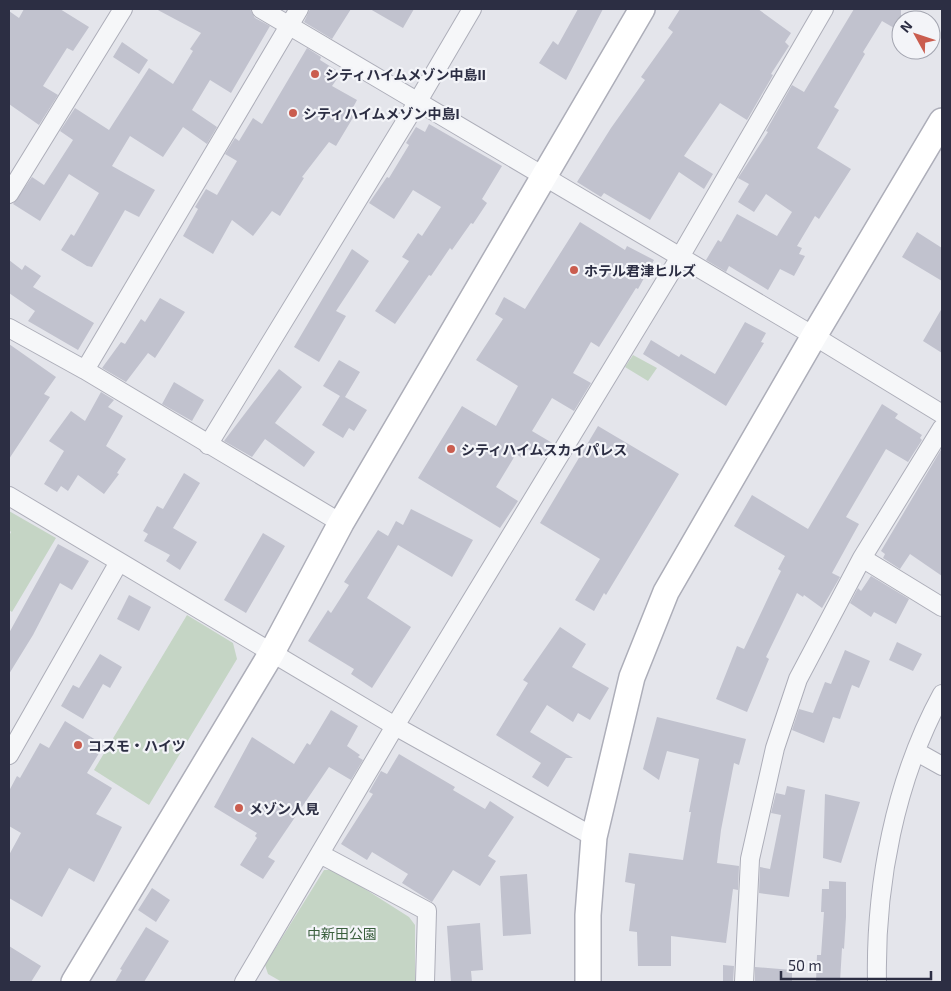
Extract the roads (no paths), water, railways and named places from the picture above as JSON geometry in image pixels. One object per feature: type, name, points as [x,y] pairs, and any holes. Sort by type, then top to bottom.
[{"type":"street","points":[[9,194],[122,9]]},
{"type":"street","points":[[261,9],[418,101],[542,177],[814,336],[942,414]]},
{"type":"street","points":[[85,370],[299,9]]},
{"type":"street","points":[[208,445],[472,9]]},
{"type":"street","points":[[74,982],[271,654],[341,523],[642,9]]},
{"type":"street","points":[[250,980],[320,854],[395,726],[680,257],[824,9]]},
{"type":"street","points":[[588,982],[588,916],[594,837],[632,677],[666,592],[814,336],[942,121]]},
{"type":"street","points":[[9,328],[85,370],[341,523]]},
{"type":"street","points":[[744,982],[750,859],[775,748],[798,679],[862,558],[942,428]]},
{"type":"street","points":[[9,496],[271,654],[395,726],[594,837]]},
{"type":"street","points":[[862,558],[942,607]]},
{"type":"street","points":[[9,755],[119,562]]},
{"type":"street","points":[[877,982],[876,947],[884,876],[902,789],[942,694]]},
{"type":"street","points":[[917,752],[942,766]]},
{"type":"street","points":[[320,854],[427,911],[425,982]]},
{"type":"place","name":"シティハイムメゾン中島II","points":[[315,74]]},
{"type":"place","name":"シティハイムメゾン中島I","points":[[293,113]]},
{"type":"place","name":"ホテル君津ヒルズ","points":[[574,270]]},
{"type":"place","name":"シティハイムスカイパレス","points":[[451,449]]},
{"type":"place","name":"コスモ・ハイツ","points":[[78,745]]},
{"type":"place","name":"メゾン人見","points":[[239,808]]},
{"type":"park label","name":"中新田公園","points":[[342,933]]}]
